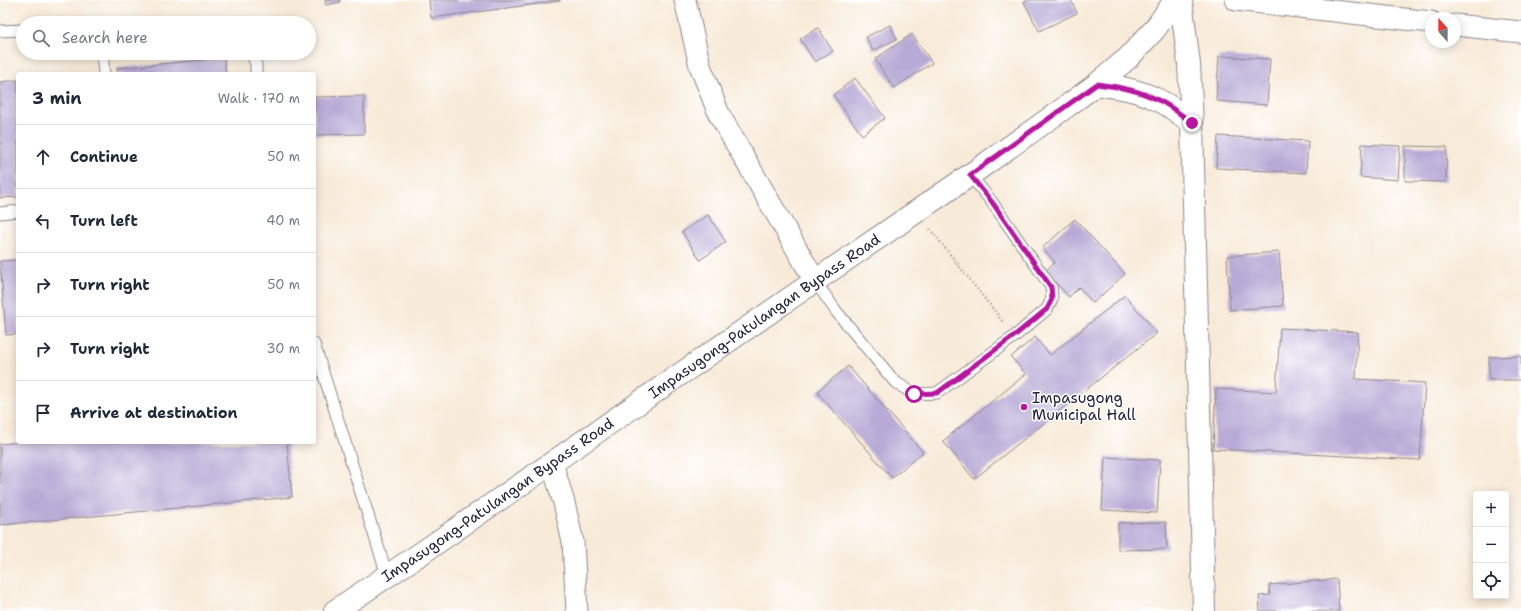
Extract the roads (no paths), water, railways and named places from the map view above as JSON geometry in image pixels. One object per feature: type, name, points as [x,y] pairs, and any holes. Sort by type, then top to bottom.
[{"type":"main road","name":"Impasugong-Patulangan Bypass Road","points":[[335,611],[433,546],[815,280],[970,175],[1097,84],[1128,58],[1155,29],[1175,0]]},
{"type":"main road","points":[[1180,0],[1189,64],[1192,123],[1204,611]]},
{"type":"main road","points":[[1097,84],[1122,88],[1148,95],[1160,100],[1192,123]]},
{"type":"street","points":[[685,0],[700,66],[719,114],[815,280]]},
{"type":"street","points":[[1236,0],[1425,21]]},
{"type":"street","points":[[1461,26],[1521,32]]},
{"type":"street","points":[[552,463],[564,503],[573,542],[577,611]]},
{"type":"lane","points":[[0,31],[16,30]]},
{"type":"lane","points":[[103,60],[104,72]]},
{"type":"lane","points":[[254,60],[256,72]]},
{"type":"lane","points":[[815,280],[836,311],[895,382],[914,394],[937,393],[1014,336],[1047,309],[1052,299],[1051,287],[992,202],[970,175]]},
{"type":"lane","points":[[0,213],[16,211]]},
{"type":"lane","points":[[316,350],[387,576]]},
{"type":"place","name":"Impasugong Municipal Hall","points":[[1024,407]]}]
